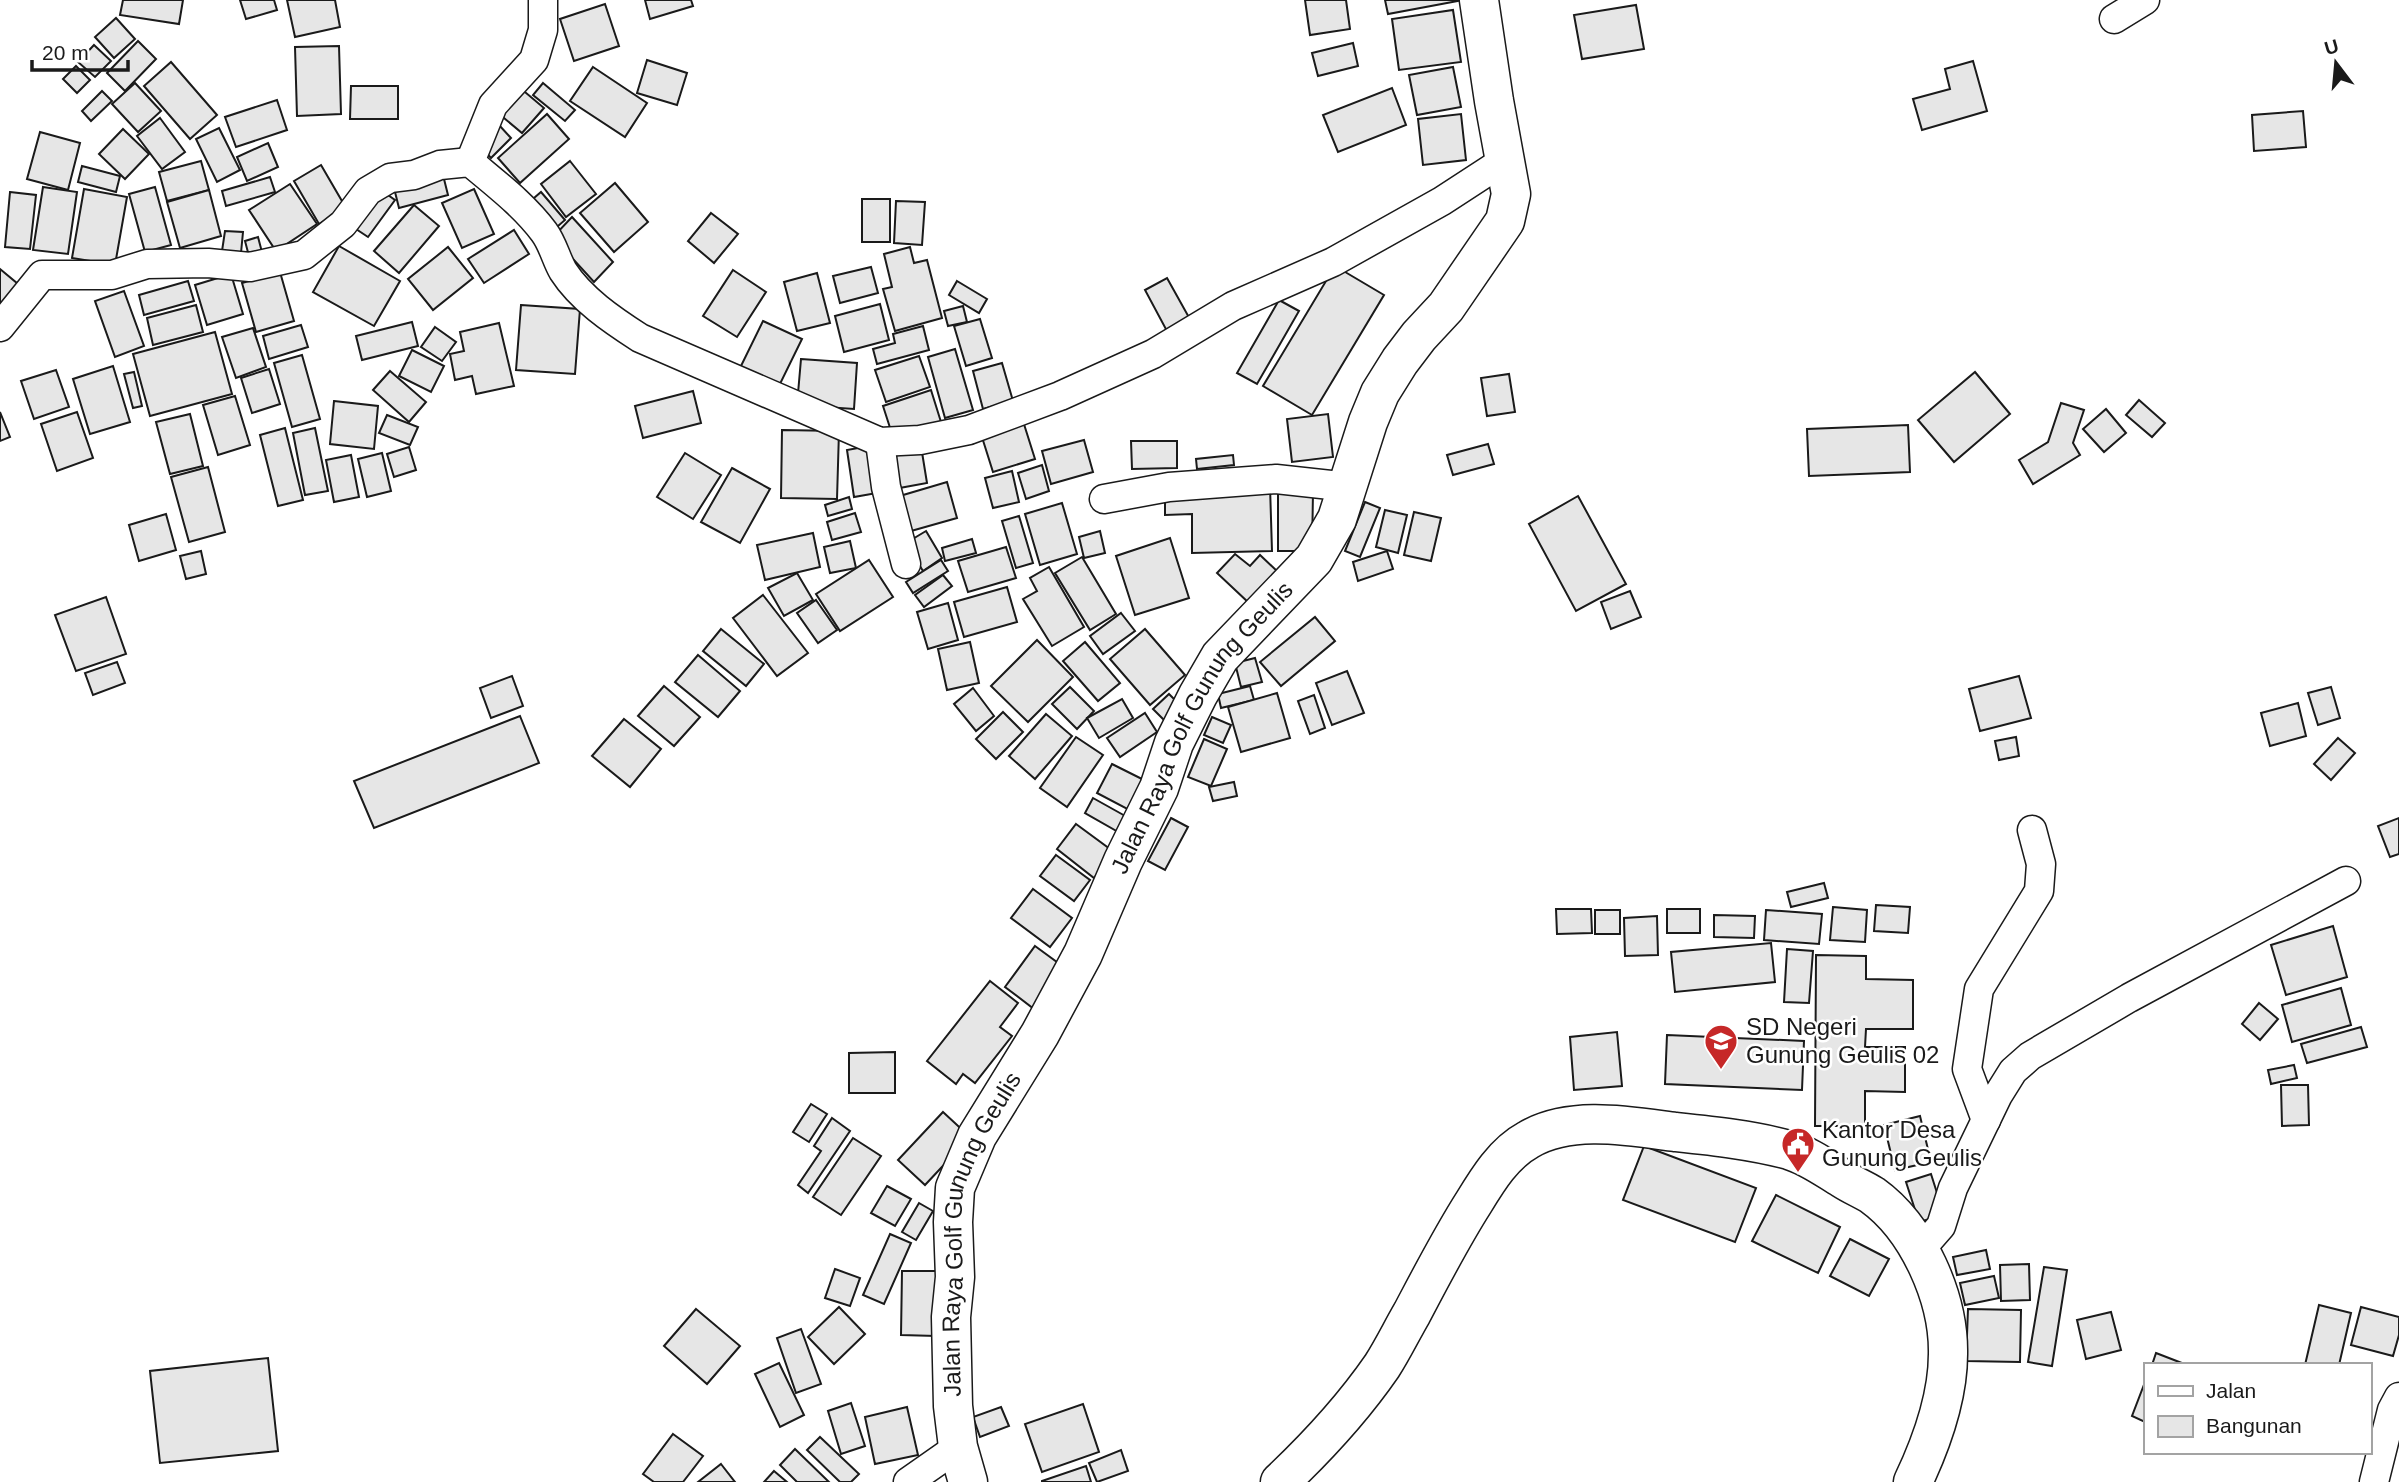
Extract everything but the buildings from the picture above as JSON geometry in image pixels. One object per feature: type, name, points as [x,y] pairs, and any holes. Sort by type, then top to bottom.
[{"type":"main road","name":"Jalan Raya Golf Gunung Geulis","points":[[963,1465],[953,1406],[951,1317],[955,1277],[955,1188],[963,1166],[998,1100],[1040,1034],[1083,954],[1123,861],[1159,788],[1174,743],[1198,695],[1220,657],[1314,559],[1337,519],[1368,422],[1390,377],[1419,336],[1446,307],[1505,221],[1511,194],[1479,0]]},
{"type":"main road","points":[[1280,1482],[1329,1434],[1383,1365],[1459,1225],[1487,1181],[1511,1153],[1528,1140],[1547,1132],[1583,1125],[1609,1124],[1735,1138],[1791,1151],[1812,1159],[1872,1195],[1894,1217],[1920,1250],[1936,1288],[1945,1323],[1948,1356],[1938,1410],[1913,1482]]},
{"type":"street","points":[[470,162],[493,106],[534,60],[543,30],[543,0]]},
{"type":"street","points":[[2114,19],[2145,0]]},
{"type":"street","points":[[0,327],[43,275],[112,275],[147,264],[208,263],[250,267],[304,255],[343,224],[368,191],[390,177],[414,175],[440,165],[470,162],[521,206],[546,234],[563,270],[575,286],[618,324],[640,338],[880,442],[920,440],[969,430],[1060,396],[1153,354],[1233,306],[1333,262],[1442,201],[1505,160]]},
{"type":"street","points":[[880,442],[886,487],[906,564]]},
{"type":"street","points":[[1104,499],[1169,487],[1276,479],[1349,487]]},
{"type":"street","points":[[1986,1120],[1967,1069],[1979,989],[2039,891],[2041,864],[2032,830]]},
{"type":"street","points":[[1920,1250],[1941,1227],[1953,1188],[1986,1120],[2013,1071],[2030,1055],[2129,998],[2346,881]]},
{"type":"street","points":[[2374,1482],[2392,1410],[2399,1397]]},
{"type":"street","points":[[908,1482],[963,1465]]},
{"type":"place","name":"SD Negeri Gunung Geulis 02","points":[[1721,1071]]},
{"type":"place","name":"Kantor Desa Gunung Geulis","points":[[1798,1174]]}]
